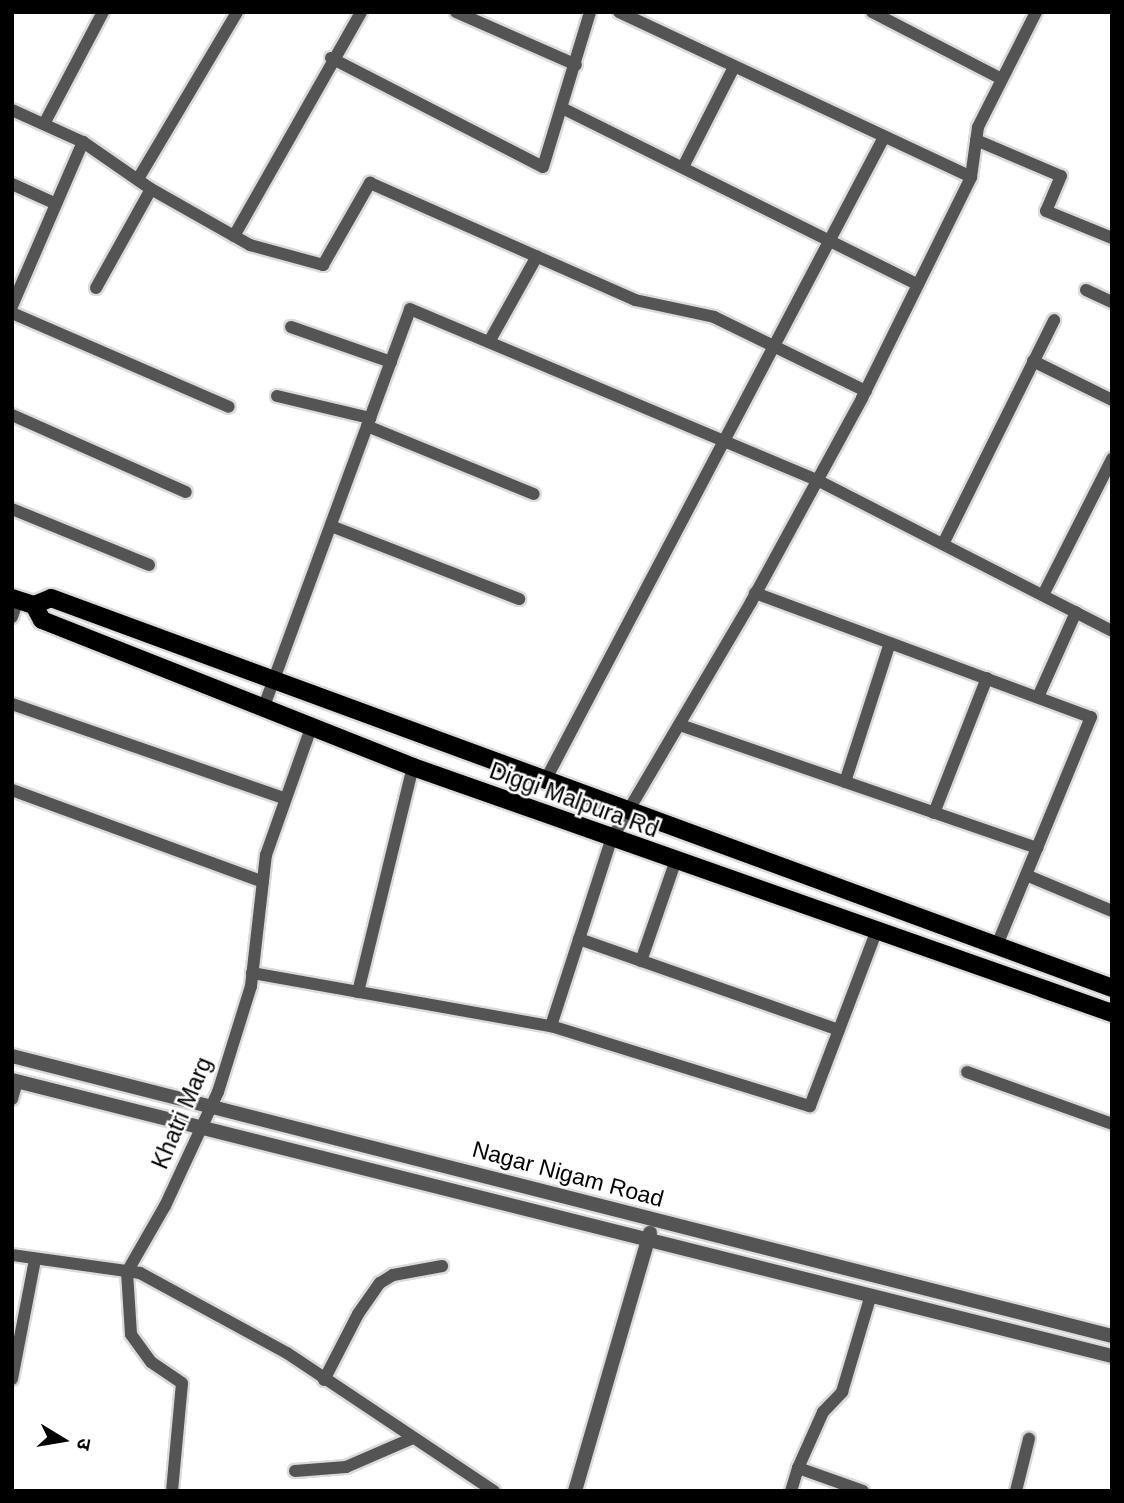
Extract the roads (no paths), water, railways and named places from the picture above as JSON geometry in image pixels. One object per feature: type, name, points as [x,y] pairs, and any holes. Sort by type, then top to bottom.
[{"type":"main road","name":"Diggi Malpura Rd","points":[[19,605],[51,598],[1112,988]]},
{"type":"main road","name":"Diggi Malpura Rd","points":[[19,605],[42,620],[413,768],[675,863],[1112,1013]]},
{"type":"street","points":[[44,124],[103,12]]},
{"type":"street","points":[[138,179],[237,12]]},
{"type":"street","points":[[234,236],[331,58],[362,12]]},
{"type":"street","points":[[456,12],[576,65]]},
{"type":"street","points":[[331,58],[543,167],[564,109],[590,12]]},
{"type":"street","points":[[619,12],[971,177]]},
{"type":"street","points":[[872,12],[1002,79]]},
{"type":"street","points":[[551,1026],[611,840],[755,593],[866,391],[971,177],[978,127],[1035,12]]},
{"type":"street","points":[[683,167],[734,67]]},
{"type":"street","points":[[564,109],[918,285]]},
{"type":"street","points":[[12,110],[83,142],[151,189],[250,245],[323,265],[370,183],[635,300],[714,317],[775,344],[866,391]]},
{"type":"street","points":[[546,779],[884,137]]},
{"type":"street","points":[[976,140],[1061,176],[1046,211],[1112,238]]},
{"type":"street","points":[[14,297],[83,142]]},
{"type":"street","points":[[12,184],[56,204]]},
{"type":"street","points":[[96,288],[151,189]]},
{"type":"street","points":[[489,342],[537,257]]},
{"type":"street","points":[[1086,290],[1112,302]]},
{"type":"street","points":[[264,709],[410,309],[817,480],[1112,631]]},
{"type":"street","points":[[12,313],[229,407]]},
{"type":"street","points":[[943,544],[1054,320]]},
{"type":"street","points":[[291,327],[391,362]]},
{"type":"street","points":[[1033,361],[1112,400]]},
{"type":"street","points":[[277,396],[368,422],[534,494]]},
{"type":"street","points":[[12,415],[186,492]]},
{"type":"street","points":[[1043,595],[1112,459]]},
{"type":"street","points":[[12,509],[149,565]]},
{"type":"street","points":[[331,526],[519,599]]},
{"type":"street","points":[[755,593],[1091,717],[997,945]]},
{"type":"street","points":[[1038,697],[1076,612]]},
{"type":"street","points":[[845,782],[890,643]]},
{"type":"street","points":[[934,813],[987,678]]},
{"type":"street","points":[[12,704],[284,799]]},
{"type":"street","points":[[680,725],[1037,848]]},
{"type":"street","name":"Khatri Marg","points":[[127,1272],[165,1206],[226,1067],[253,973],[262,882],[284,799],[312,728]]},
{"type":"street","points":[[358,992],[413,768]]},
{"type":"street","points":[[12,790],[262,882]]},
{"type":"street","points":[[641,961],[675,863]]},
{"type":"street","points":[[1026,875],[1112,911]]},
{"type":"street","points":[[253,973],[551,1026],[810,1106],[876,932]]},
{"type":"street","points":[[579,939],[839,1030]]},
{"type":"street","name":"Nagar Nigam Road","points":[[12,1056],[654,1222],[1112,1336]]},
{"type":"street","points":[[967,1072],[1112,1125]]},
{"type":"street","points":[[12,1099],[15,1081]]},
{"type":"street","name":"Nagar Nigam Road","points":[[15,1081],[202,1125],[1112,1356]]},
{"type":"street","points":[[575,1491],[654,1222]]},
{"type":"street","points":[[12,1255],[140,1273],[251,1334],[494,1491]]},
{"type":"street","points":[[12,1379],[35,1258]]},
{"type":"street","points":[[324,1380],[358,1314],[380,1283],[393,1275],[442,1266]]},
{"type":"street","points":[[127,1272],[131,1334],[151,1362],[182,1383],[172,1491]]},
{"type":"street","points":[[792,1491],[823,1412],[842,1392],[871,1295]]},
{"type":"street","points":[[295,1471],[346,1467],[413,1438]]},
{"type":"street","points":[[1016,1491],[1029,1439]]},
{"type":"street","points":[[799,1468],[863,1491]]}]
